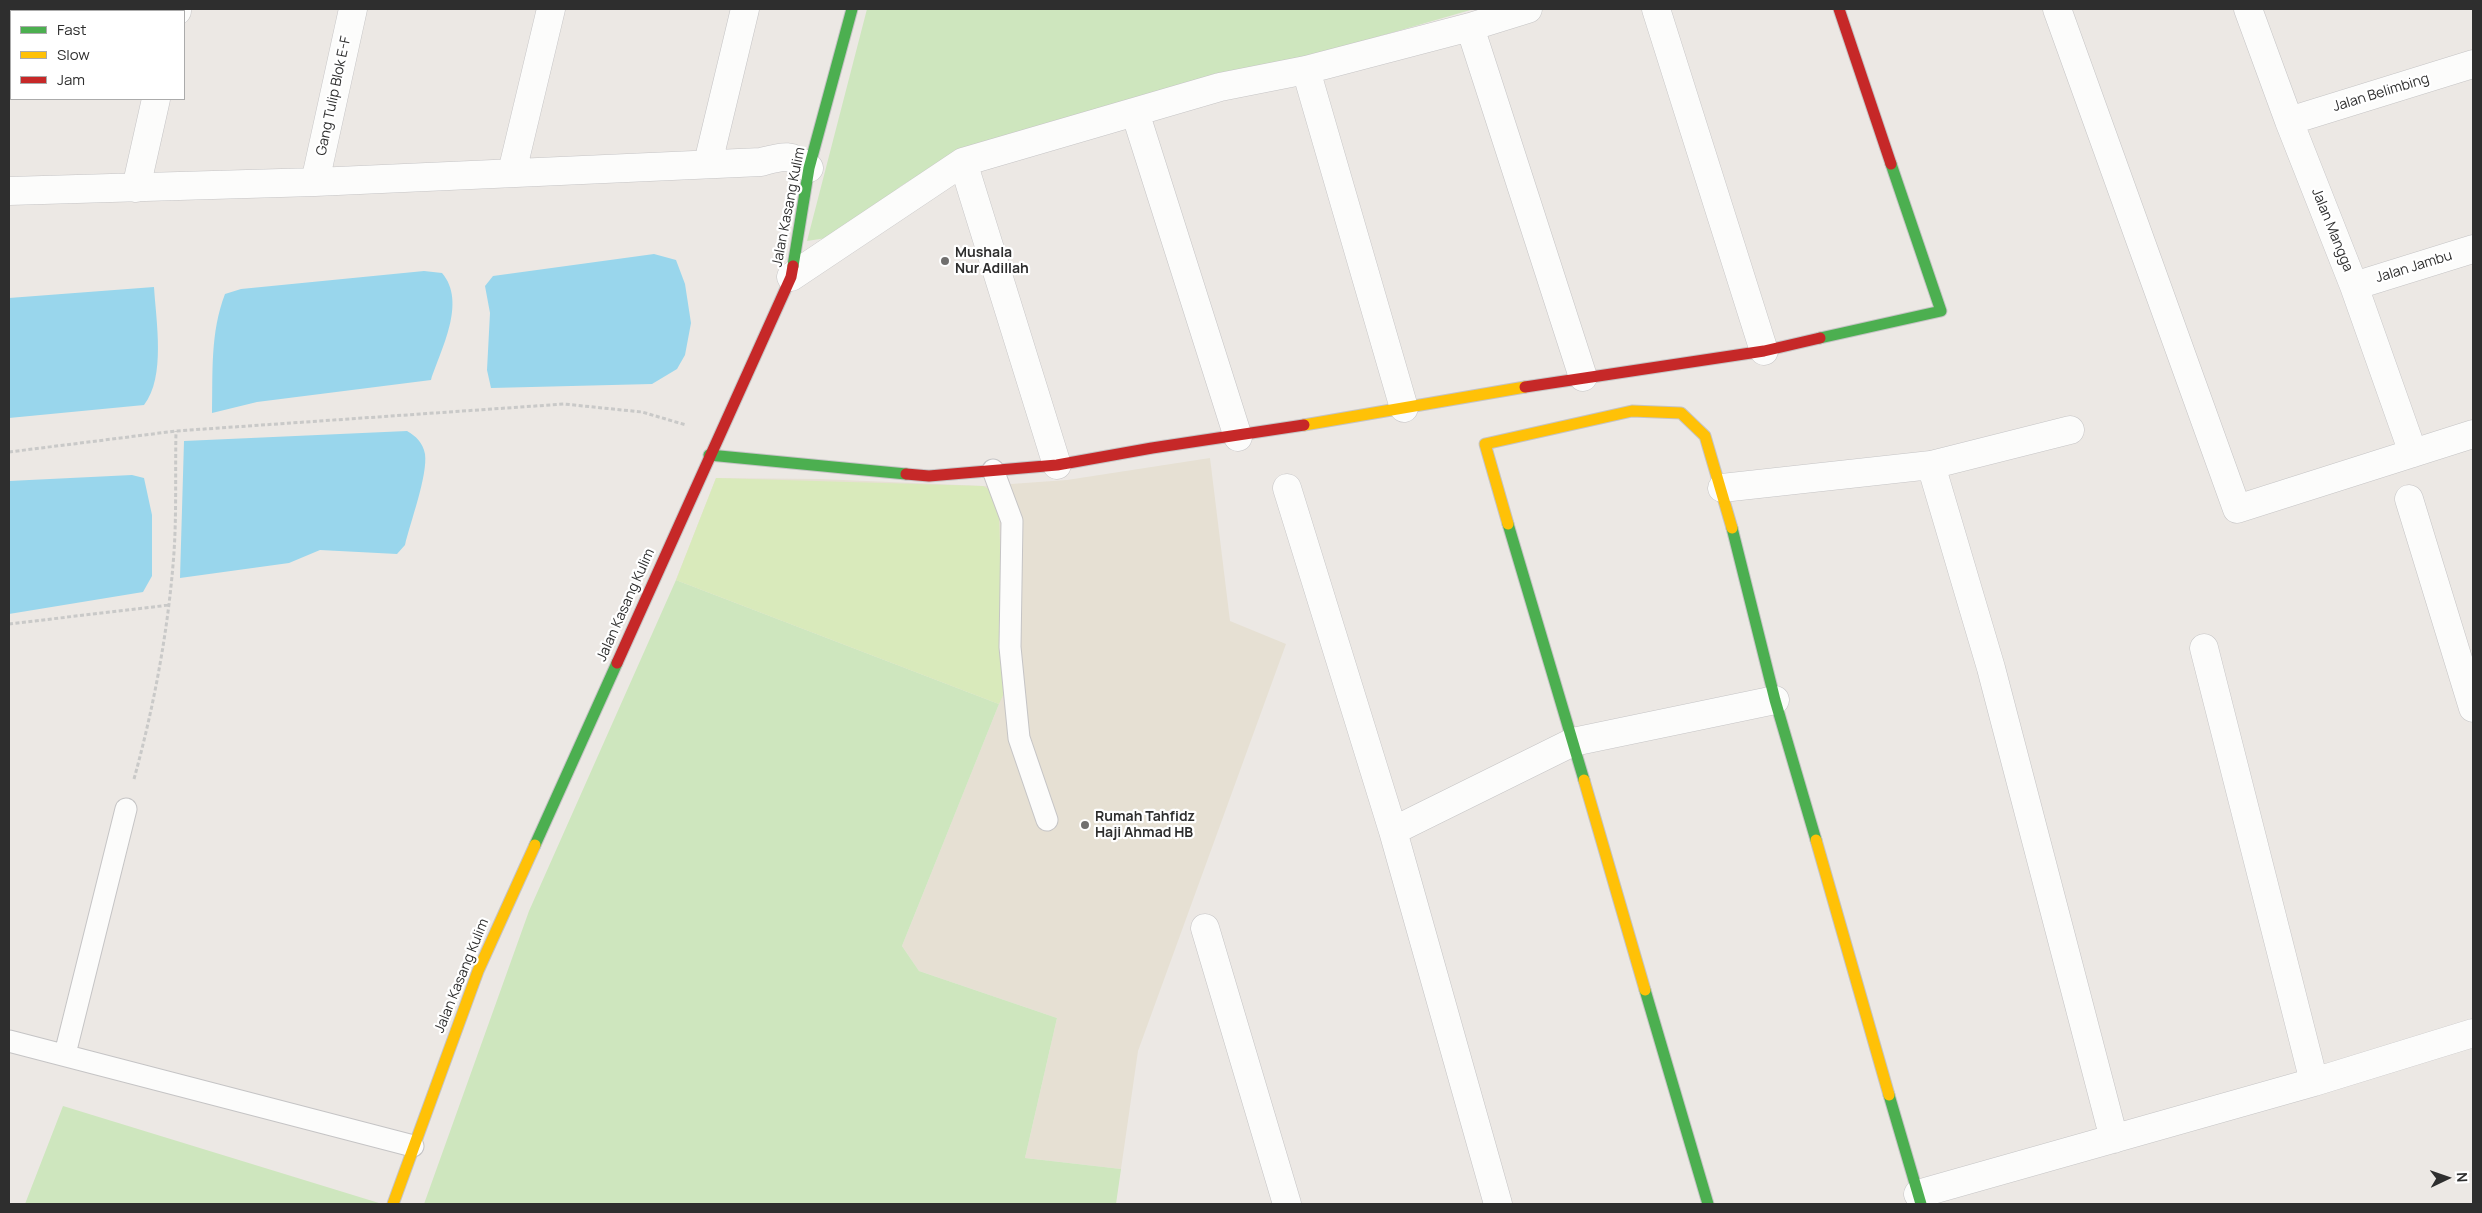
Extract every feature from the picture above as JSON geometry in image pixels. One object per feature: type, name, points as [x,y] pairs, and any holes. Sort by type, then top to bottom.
[{"type":"street","name":"Gang Tulip Blok E-F","points":[[315,182],[352,9]]},
{"type":"street","points":[[512,172],[551,9]]},
{"type":"street","points":[[708,163],[745,9]]},
{"type":"street","name":"Jalan Kasang Kulim","points":[[393,1204],[478,971],[709,455],[791,277],[809,168],[852,9]]},
{"type":"street","points":[[791,277],[963,162],[1220,87],[1306,70],[1470,27],[1528,9]]},
{"type":"street","points":[[1656,9],[1764,351]]},
{"type":"street","points":[[709,455],[929,476],[1057,465],[1152,448],[1238,437],[1583,376],[1764,351],[1941,311],[1839,9]]},
{"type":"street","points":[[2057,9],[2237,509],[2473,434]]},
{"type":"street","name":"Jalan Mangga","points":[[2248,9],[2289,121],[2354,286],[2414,453]]},
{"type":"street","points":[[1470,27],[1583,376]]},
{"type":"street","name":"Jalan Belimbing","points":[[2289,121],[2473,64]]},
{"type":"street","points":[[1306,70],[1404,408]]},
{"type":"street","points":[[136,188],[156,100]]},
{"type":"street","points":[[1135,112],[1238,437]]},
{"type":"street","points":[[9,191],[315,182],[762,162],[784,156],[797,158],[809,168]]},
{"type":"street","points":[[963,162],[1057,465]]},
{"type":"street","name":"Jalan Jambu","points":[[2354,286],[2473,248]]},
{"type":"street","points":[[1708,1204],[1485,444],[1632,411],[1681,413],[1705,436],[1722,488],[1775,700],[1919,1199],[2114,1139],[2314,1082],[2473,1033]]},
{"type":"street","points":[[1722,488],[1931,465],[2070,430]]},
{"type":"street","points":[[1931,465],[1991,668],[2114,1139]]},
{"type":"street","points":[[1287,488],[1393,832],[1498,1204]]},
{"type":"street","points":[[2409,499],[2473,708]]},
{"type":"street","points":[[2204,648],[2314,1082]]},
{"type":"street","points":[[1393,832],[1573,742],[1775,700]]},
{"type":"street","points":[[1205,928],[1287,1204]]},
{"type":"lane","points":[[993,470],[1012,521],[1010,647],[1020,738],[1047,820]]},
{"type":"lane","points":[[65,1054],[126,809]]},
{"type":"lane","points":[[9,1041],[65,1054],[413,1146]]},
{"type":"path","points":[[9,452],[176,431],[564,404],[642,412],[686,425],[717,438]]},
{"type":"path","points":[[126,809],[143,747],[169,605],[173,563],[176,431]]},
{"type":"path","points":[[9,624],[169,605]]},
{"type":"shaded area","name":"Rumah Tahfidz Haji Ahmad HB","points":[[1210,458],[1230,621],[1286,644],[1138,1051],[1121,1169],[1025,1158],[1057,1018],[919,971],[902,946],[999,704],[676,580],[716,478],[820,479],[983,486],[1067,480]]},
{"type":"green space","points":[[867,9],[1474,9],[1304,58],[961,149],[901,186],[839,236],[807,241]]},
{"type":"green space","points":[[716,478],[983,486],[992,491],[999,515],[1005,691],[999,704],[676,580]]},
{"type":"green space","points":[[676,580],[999,704],[902,946],[919,971],[1057,1018],[1025,1158],[1121,1169],[1116,1204],[424,1204],[529,911]]},
{"type":"green space","points":[[63,1106],[379,1203],[25,1204]]},
{"type":"water","points":[[654,254],[676,260],[685,284],[691,323],[685,355],[677,369],[652,384],[491,388],[487,370],[490,313],[485,286],[493,276]]},
{"type":"water","points":[[424,271],[442,273],[449,285],[452,298],[450,326],[431,380],[257,402],[212,413],[215,338],[220,309],[225,294],[241,289]]},
{"type":"water","points":[[154,287],[158,332],[157,364],[151,393],[144,405],[9,418],[9,298]]},
{"type":"water","points":[[407,431],[421,443],[425,454],[425,463],[424,474],[405,545],[397,554],[320,550],[289,563],[180,578],[184,441]]},
{"type":"water","points":[[132,475],[144,478],[152,515],[152,576],[143,592],[9,614],[9,481]]},
{"type":"traffic: fast","points":[[793,266],[809,168],[852,9]]},
{"type":"traffic: fast","points":[[1820,338],[1941,311],[1891,164]]},
{"type":"traffic: fast","points":[[709,455],[906,474]]},
{"type":"traffic: fast","points":[[1508,524],[1584,780]]},
{"type":"traffic: fast","points":[[1732,528],[1775,700],[1816,840]]},
{"type":"traffic: fast","points":[[535,845],[617,663]]},
{"type":"traffic: fast","points":[[1645,990],[1708,1204]]},
{"type":"traffic: fast","points":[[1889,1095],[1921,1204]]},
{"type":"traffic: slow","points":[[1304,425],[1525,387]]},
{"type":"traffic: slow","points":[[1508,524],[1485,444],[1632,411],[1681,413],[1705,436],[1732,528]]},
{"type":"traffic: slow","points":[[1584,780],[1645,990]]},
{"type":"traffic: slow","points":[[1816,840],[1889,1095]]},
{"type":"traffic: slow","points":[[393,1204],[478,971],[535,845]]},
{"type":"traffic: jam","points":[[1839,9],[1891,164]]},
{"type":"traffic: jam","points":[[617,663],[791,277],[793,266]]},
{"type":"traffic: jam","points":[[1525,387],[1764,351],[1820,338]]},
{"type":"traffic: jam","points":[[906,474],[929,476],[1057,465],[1152,448],[1304,425]]},
{"type":"place","name":"Mushala Nur Adillah","points":[[945,261]]},
{"type":"place","name":"Rumah Tahfidz Haji Ahmad HB","points":[[1085,825]]}]
